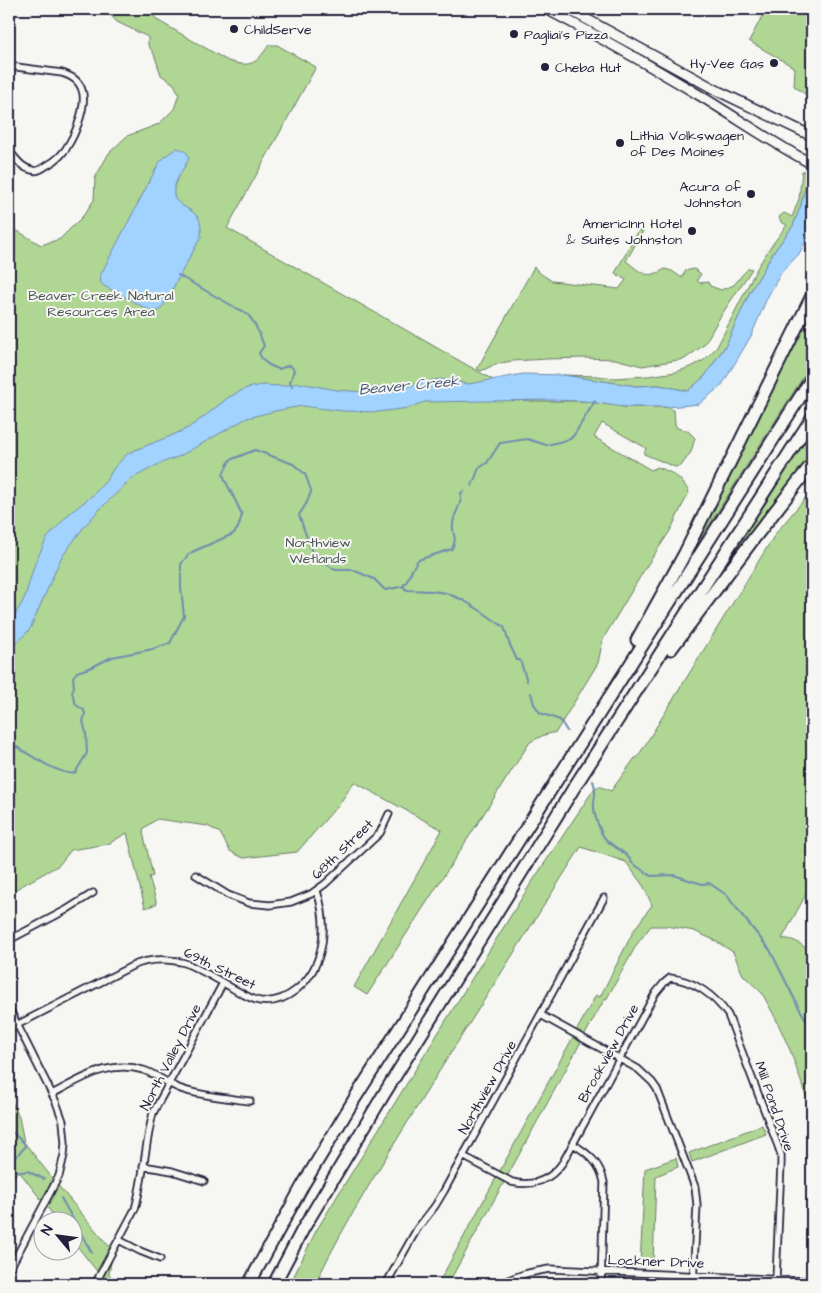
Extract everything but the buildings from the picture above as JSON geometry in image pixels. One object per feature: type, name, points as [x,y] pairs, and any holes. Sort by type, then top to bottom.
[{"type":"highway","points":[[580,743],[684,555],[812,296]]},
{"type":"highway","points":[[249,1284],[303,1185],[355,1098],[812,378]]},
{"type":"highway","points":[[274,1284],[303,1229],[384,1094],[589,763],[812,418]]},
{"type":"highway","points":[[638,686],[657,668],[812,464]]},
{"type":"main road","points":[[546,9],[598,36],[667,76],[812,164]]},
{"type":"main road","points":[[568,9],[718,91],[809,134]]},
{"type":"street","points":[[9,66],[69,75],[80,84],[84,95],[79,121],[70,142],[62,154],[51,164],[38,171],[33,171],[22,166],[9,151]]},
{"type":"street","name":"68th Street","points":[[196,875],[222,892],[238,899],[259,904],[270,905],[301,899],[317,891],[380,833],[389,814]]},
{"type":"street","name":"69th Street","points":[[9,1029],[132,966],[146,961],[165,959],[185,963],[249,996],[263,1001],[284,998],[301,986],[314,969],[321,947],[323,922],[317,891]]},
{"type":"street","points":[[9,940],[66,910],[93,893]]},
{"type":"street","name":"Northview Drive","points":[[386,1284],[408,1244],[435,1206],[604,898]]},
{"type":"street","name":"Brookview Drive","points":[[463,1156],[505,1179],[520,1184],[535,1183],[556,1171],[563,1162],[655,994],[670,978]]},
{"type":"street","name":"Mill Pond Drive","points":[[670,978],[681,979],[708,994],[716,1000],[728,1015],[774,1133],[781,1155],[776,1279]]},
{"type":"street","name":"North Valley Drive","points":[[95,1284],[136,1209],[153,1113],[223,982]]},
{"type":"street","points":[[9,1008],[52,1094],[60,1112],[65,1132],[62,1167],[53,1190],[9,1270]]},
{"type":"street","points":[[540,1015],[638,1069],[657,1090],[695,1187],[697,1205],[693,1284]]},
{"type":"street","points":[[52,1094],[98,1071],[114,1067],[133,1067],[144,1070],[192,1092],[250,1101]]},
{"type":"street","points":[[572,1144],[590,1156],[596,1162],[603,1175],[601,1284]]},
{"type":"street","points":[[143,1166],[172,1171],[204,1181]]},
{"type":"street","points":[[119,1240],[160,1259]]},
{"type":"street","name":"Lockner Drive","points":[[502,1284],[519,1276],[550,1269],[776,1279],[790,1282],[812,1280]]},
{"type":"green space","name":"Northview Wetlands","points":[[105,9],[149,9],[157,20],[228,61],[242,64],[252,63],[269,45],[277,45],[316,67],[227,228],[530,401],[584,401],[624,407],[669,407],[674,411],[677,428],[688,431],[695,438],[691,452],[681,466],[675,467],[644,454],[646,448],[602,423],[594,437],[651,470],[658,467],[672,474],[680,479],[689,492],[670,531],[603,639],[598,663],[556,732],[544,735],[530,742],[367,995],[354,987],[442,830],[354,782],[340,803],[297,852],[243,858],[230,851],[220,833],[208,826],[157,819],[144,828],[143,832],[153,876],[149,877],[157,904],[145,908],[127,833],[108,844],[71,850],[59,865],[9,893],[9,226],[41,245],[60,239],[83,216],[94,200],[95,178],[109,153],[127,136],[159,124],[174,109],[179,94],[174,84],[161,75],[154,54],[148,45],[148,37],[117,22]]},
{"type":"green space","points":[[766,9],[812,9],[812,99],[794,86],[795,68],[749,41]]},
{"type":"green space","points":[[802,171],[808,174],[801,205],[793,226],[773,253],[750,292],[726,345],[705,376],[688,391],[659,385],[636,386],[563,375],[614,378],[648,376],[676,372],[704,360],[717,347],[756,270],[787,225],[781,222],[779,217],[784,213],[792,217],[799,199]]},
{"type":"green space","points":[[639,230],[643,231],[626,261],[644,274],[653,274],[665,269],[672,271],[682,278],[685,271],[694,269],[701,274],[697,280],[700,283],[708,282],[710,286],[721,290],[734,285],[749,268],[752,269],[704,345],[685,359],[642,366],[615,359],[585,358],[512,361],[496,364],[481,371],[477,369],[534,267],[552,281],[619,289],[626,280],[615,273]]},
{"type":"green space","points":[[812,308],[812,363],[690,555]]},
{"type":"green space","points":[[812,427],[812,456],[720,577],[718,576]]},
{"type":"green space","points":[[812,490],[812,883],[782,939],[794,941],[812,952],[812,1113],[790,1050],[776,1019],[762,993],[743,975],[733,952],[714,940],[694,931],[667,926],[651,926],[637,944],[606,1000],[604,1000],[448,1284],[438,1284],[596,995],[600,997],[634,930],[652,905],[644,887],[626,862],[581,847],[382,1164],[340,1235],[315,1284],[290,1284],[316,1231],[528,888],[594,789],[599,786],[611,791],[635,758],[637,758],[776,533]]},
{"type":"green space","points":[[9,1096],[19,1117],[24,1142],[79,1210],[49,1210],[18,1170],[9,1186]]},
{"type":"green space","points":[[762,1125],[766,1134],[692,1162],[689,1153]]},
{"type":"green space","points":[[676,1158],[678,1167],[656,1176],[653,1266],[640,1265],[645,1169]]},
{"type":"green space","points":[[82,1214],[113,1251],[109,1274],[111,1278],[120,1284],[95,1284],[100,1275],[82,1252]]},
{"type":"water","points":[[177,148],[185,151],[189,158],[176,182],[174,190],[175,199],[198,217],[201,225],[201,237],[163,306],[158,311],[151,311],[104,286],[101,283],[100,276],[159,163]]},
{"type":"water","points":[[812,166],[812,229],[799,254],[781,273],[767,298],[751,336],[722,385],[699,404],[669,407],[624,407],[584,401],[549,400],[424,402],[409,408],[377,412],[343,411],[302,406],[247,418],[180,456],[159,464],[131,479],[99,510],[61,558],[30,629],[9,651],[9,623],[25,597],[35,563],[47,538],[69,514],[93,495],[128,453],[188,428],[229,397],[247,388],[262,385],[283,386],[299,383],[337,390],[363,392],[395,390],[440,379],[469,384],[523,374],[563,375],[636,386],[659,385],[688,391],[705,376],[726,345],[750,292],[773,253],[793,226]]},
{"type":"waterway","points":[[178,275],[247,314],[255,324],[260,336],[264,346],[259,353],[267,364],[279,369],[290,365],[294,370],[290,382],[292,387]]},
{"type":"waterway","points":[[472,486],[479,468],[487,463],[500,443],[527,439],[546,445],[570,439],[595,401]]},
{"type":"waterway","points":[[9,742],[51,767],[60,771],[75,773],[87,753],[83,721],[85,715],[84,710],[76,705],[72,692],[74,687],[73,677],[77,672],[112,657],[153,649],[170,643],[184,616],[181,564],[192,552],[233,534],[238,528],[242,515],[223,474],[230,460],[255,450],[293,464],[305,474],[311,490],[306,504],[299,515],[313,555],[335,570],[353,570],[374,579],[386,590],[404,586],[418,560],[452,549],[455,538],[453,521],[461,501],[461,493],[464,491]]},
{"type":"waterway","points":[[404,586],[408,590],[446,593],[463,600],[504,627],[517,660],[520,660],[527,681]]},
{"type":"waterway","points":[[531,693],[534,704],[540,713],[560,720],[567,731]]},
{"type":"waterway","points":[[593,781],[595,788],[595,814],[605,839],[626,855],[632,863],[651,876],[674,875],[703,884],[709,883],[728,896],[770,950],[806,1020],[812,1023]]},
{"type":"waterway","points":[[9,1129],[24,1143],[25,1147],[13,1160],[15,1170],[27,1171],[44,1179]]},
{"type":"waterway","points":[[61,1198],[92,1253]]},
{"type":"place","name":"ChildServe","points":[[234,29]]},
{"type":"place","name":"Pagliai's Pizza","points":[[514,34]]},
{"type":"place","name":"Hy-Vee Gas","points":[[774,63]]},
{"type":"place","name":"Cheba Hut","points":[[545,67]]},
{"type":"place","name":"Lithia Volkswagen of Des Moines","points":[[620,143]]},
{"type":"place","name":"Acura of Johnston","points":[[751,194]]},
{"type":"place","name":"AmericInn Hotel & Suites Johnston","points":[[692,231]]},
{"type":"park label","name":"Beaver Creek Natural Resources Area","points":[[101,304]]},
{"type":"water label","name":"Beaver Creek","points":[[409,385]]}]
